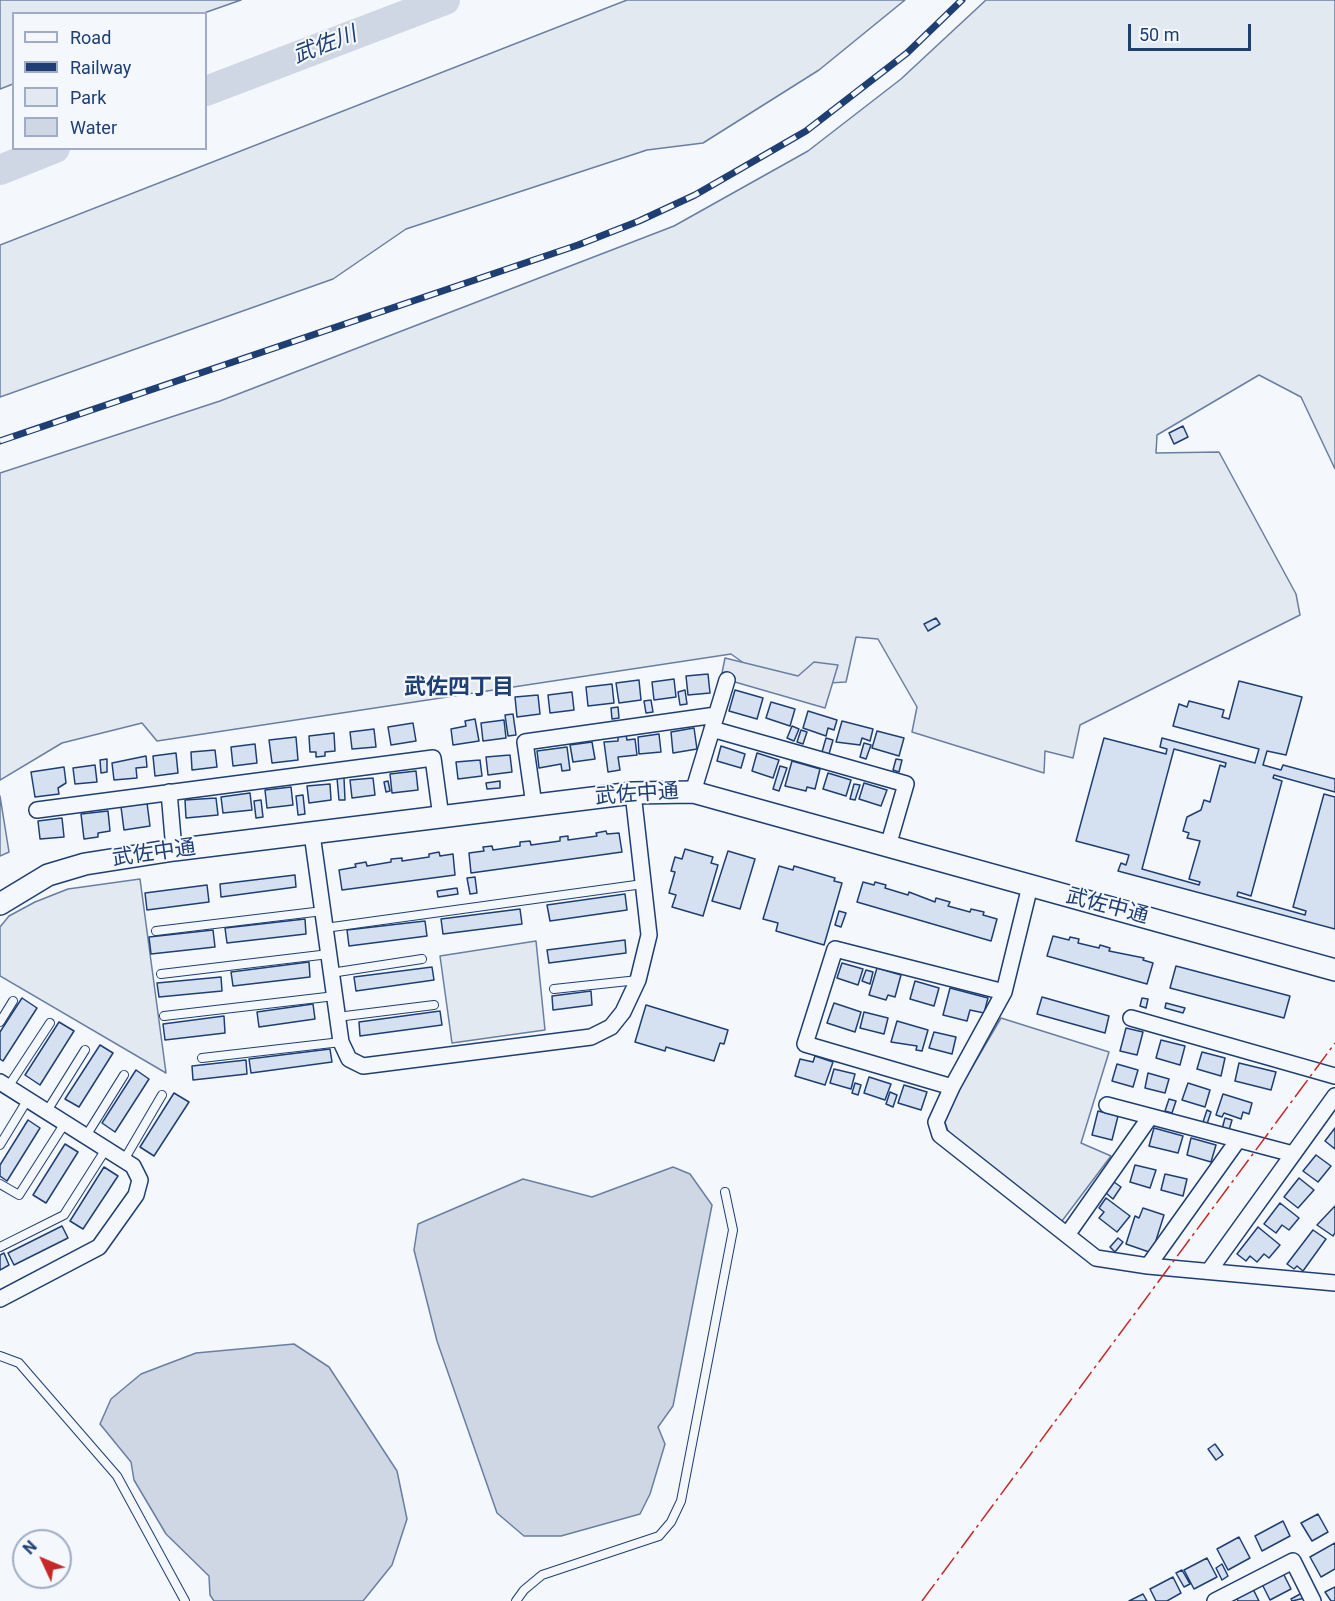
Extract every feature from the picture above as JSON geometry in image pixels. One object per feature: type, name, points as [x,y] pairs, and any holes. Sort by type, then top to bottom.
[{"type":"street","points":[[693,792],[727,680]]},
{"type":"street","points":[[534,805],[525,742],[714,722],[906,784],[888,846]]},
{"type":"street","points":[[37,810],[433,758],[441,817]]},
{"type":"street","points":[[170,792],[174,850]]},
{"type":"street","name":"武佐中通","points":[[0,904],[48,875],[85,864],[174,850],[633,793],[693,792],[1335,970]]},
{"type":"street","points":[[312,834],[341,1042],[349,1059],[363,1066],[591,1037],[611,1027],[617,1020],[638,980],[649,935],[633,793]]},
{"type":"street","points":[[1030,886],[1004,992],[952,1087],[936,1122],[940,1135],[1096,1257],[1148,1266],[1335,1282]]},
{"type":"street","points":[[952,1087],[805,1044],[835,949],[1004,992]]},
{"type":"street","points":[[1131,1018],[1335,1076]]},
{"type":"street","points":[[0,1299],[99,1247],[136,1195],[141,1180],[134,1166],[4,1085]]},
{"type":"street","points":[[1209,1271],[1335,1096]]},
{"type":"street","points":[[1107,1105],[1293,1154]]},
{"type":"street","points":[[1067,1235],[1150,1117]]},
{"type":"street","points":[[1148,1266],[1238,1140]]},
{"type":"street","points":[[1215,1601],[1293,1561],[1313,1601]]},
{"type":"lane","points":[[325,928],[643,884]]},
{"type":"lane","points":[[156,931],[323,912]]},
{"type":"lane","points":[[161,974],[329,954]]},
{"type":"lane","points":[[331,973],[422,960]]},
{"type":"lane","points":[[554,989],[638,980]]},
{"type":"lane","points":[[164,1016],[334,996]]},
{"type":"lane","points":[[0,1022],[13,1001]]},
{"type":"lane","points":[[337,1017],[434,1005]]},
{"type":"lane","points":[[4,1085],[50,1023]]},
{"type":"lane","points":[[202,1058],[341,1042]]},
{"type":"lane","points":[[47,1112],[85,1050]]},
{"type":"lane","points":[[86,1136],[124,1075]]},
{"type":"lane","points":[[124,1160],[162,1095]]},
{"type":"lane","points":[[0,1145],[28,1100]]},
{"type":"lane","points":[[0,1184],[19,1195],[65,1123]]},
{"type":"lane","points":[[0,1247],[64,1215],[106,1149]]},
{"type":"lane","points":[[516,1601],[524,1590],[542,1575],[659,1536],[671,1522],[681,1501],[733,1230],[725,1192]]},
{"type":"lane","points":[[0,1356],[19,1363],[117,1476],[185,1601]]},
{"type":"green space","points":[[0,0],[241,0],[207,12],[12,12],[12,84],[0,89]]},
{"type":"green space","points":[[627,0],[905,0],[819,70],[703,143],[647,150],[406,229],[333,279],[0,397],[0,245]]},
{"type":"green space","points":[[986,0],[1335,0],[1335,469],[1301,397],[1259,375],[1157,435],[1156,453],[1219,452],[1296,594],[1300,615],[1080,725],[1073,758],[1045,751],[1044,773],[912,732],[917,707],[878,639],[856,637],[846,682],[776,686],[731,654],[157,741],[142,723],[62,743],[0,780],[0,473],[220,401],[674,226],[808,151],[901,79]]},
{"type":"green space","points":[[0,796],[9,852],[0,856]]},
{"type":"green space","points":[[140,879],[166,1073],[0,976],[0,927],[9,916],[35,902],[68,889]]},
{"type":"green space","points":[[536,941],[545,1030],[452,1043],[440,956]]},
{"type":"green space","points":[[1001,1018],[1109,1052],[1081,1143],[1111,1156],[1062,1221],[951,1139],[943,1117]]},
{"type":"shaded area","points":[[725,658],[798,676],[814,662],[838,665],[825,708],[721,678]]},
{"type":"water","points":[[673,1167],[690,1174],[712,1205],[673,1406],[658,1427],[665,1444],[650,1494],[640,1514],[561,1536],[524,1536],[497,1513],[437,1341],[414,1250],[418,1224],[523,1179],[592,1197]]},
{"type":"water","points":[[294,1344],[329,1367],[397,1471],[407,1519],[392,1565],[363,1601],[214,1601],[210,1595],[209,1576],[166,1534],[134,1480],[131,1462],[100,1424],[111,1399],[141,1374],[196,1353]]},
{"type":"building","points":[[1183,426],[1188,437],[1174,444],[1169,433]]},
{"type":"building","points":[[936,618],[940,624],[928,631],[924,624]]},
{"type":"building","points":[[708,674],[710,693],[688,695],[686,676]]},
{"type":"building","points":[[674,679],[676,697],[654,700],[652,682]]},
{"type":"building","points":[[639,680],[641,700],[619,703],[616,683]]},
{"type":"building","points":[[1239,681],[1302,697],[1286,755],[1267,751],[1263,765],[1281,770],[1283,765],[1335,779],[1335,792],[1274,775],[1273,778],[1282,781],[1251,896],[1238,892],[1237,896],[1305,915],[1306,911],[1293,907],[1324,794],[1335,797],[1335,929],[1118,871],[1121,863],[1126,865],[1129,855],[1076,841],[1104,738],[1166,754],[1167,749],[1160,747],[1162,738],[1255,763],[1259,749],[1173,726],[1179,704],[1187,707],[1189,701],[1224,710],[1222,717],[1229,719]],"holes":[[[1174,749],[1226,763],[1225,767],[1220,765],[1210,802],[1204,800],[1201,810],[1187,817],[1183,831],[1189,833],[1187,838],[1200,841],[1189,879],[1200,882],[1199,885],[1142,869]]]},
{"type":"building","points":[[612,684],[614,703],[588,706],[586,687]]},
{"type":"building","points":[[685,690],[687,704],[680,705],[678,692]]},
{"type":"building","points":[[735,690],[763,698],[757,719],[729,711]]},
{"type":"building","points":[[572,692],[574,710],[550,713],[548,695]]},
{"type":"building","points":[[538,695],[540,714],[517,717],[515,697]]},
{"type":"building","points":[[651,700],[653,712],[646,713],[644,701]]},
{"type":"building","points":[[771,702],[795,709],[790,726],[766,718]]},
{"type":"building","points":[[618,707],[619,718],[612,719],[611,708]]},
{"type":"building","points":[[808,711],[837,720],[834,730],[828,728],[826,736],[803,728]]},
{"type":"building","points":[[513,714],[516,735],[508,736],[505,715]]},
{"type":"building","points":[[475,719],[479,741],[453,745],[451,729],[466,726],[465,721]]},
{"type":"building","points":[[504,720],[506,738],[483,741],[481,723]]},
{"type":"building","points":[[842,721],[873,729],[870,741],[862,738],[860,745],[836,742]]},
{"type":"building","points":[[413,723],[416,741],[391,745],[388,727]]},
{"type":"building","points":[[792,726],[799,729],[794,741],[787,738]]},
{"type":"building","points":[[694,728],[697,749],[673,753],[671,732]]},
{"type":"building","points":[[374,729],[376,747],[352,749],[350,732]]},
{"type":"building","points":[[801,730],[807,732],[803,744],[797,742]]},
{"type":"building","points":[[877,731],[904,738],[899,756],[872,748]]},
{"type":"building","points":[[334,733],[335,751],[325,752],[325,756],[316,757],[316,752],[310,752],[309,736]]},
{"type":"building","points":[[659,734],[661,752],[639,754],[638,737]]},
{"type":"building","points":[[626,735],[627,740],[635,739],[637,755],[618,757],[620,770],[608,772],[604,742],[618,741],[618,736]]},
{"type":"building","points":[[296,737],[298,760],[272,763],[269,740]]},
{"type":"building","points":[[826,738],[833,740],[829,754],[822,752]]},
{"type":"building","points":[[592,742],[595,759],[573,762],[570,745]]},
{"type":"building","points":[[864,743],[871,745],[866,759],[860,757]]},
{"type":"building","points":[[255,744],[257,763],[233,766],[231,747]]},
{"type":"building","points":[[721,746],[745,754],[741,768],[717,761]]},
{"type":"building","points":[[567,747],[570,770],[562,771],[561,764],[539,768],[537,751]]},
{"type":"building","points":[[215,750],[217,767],[192,770],[191,752]]},
{"type":"building","points":[[176,753],[178,773],[155,776],[153,756]]},
{"type":"building","points":[[757,753],[779,760],[773,778],[752,771]]},
{"type":"building","points":[[510,755],[512,772],[488,775],[486,757]]},
{"type":"building","points":[[146,756],[147,767],[136,768],[137,778],[114,780],[112,763]]},
{"type":"building","points":[[107,759],[107,772],[101,773],[100,760]]},
{"type":"building","points":[[896,759],[902,760],[899,772],[893,770]]},
{"type":"building","points":[[480,760],[482,776],[458,779],[456,762]]},
{"type":"building","points":[[792,761],[820,769],[815,789],[807,787],[806,791],[785,786]]},
{"type":"building","points":[[95,765],[97,782],[75,784],[73,768]]},
{"type":"building","points":[[780,766],[787,768],[779,791],[773,789]]},
{"type":"building","points":[[64,767],[66,783],[58,788],[59,794],[35,797],[31,772]]},
{"type":"building","points":[[416,771],[418,790],[392,793],[390,774]]},
{"type":"building","points":[[828,773],[851,780],[846,796],[823,789]]},
{"type":"building","points":[[337,778],[344,778],[345,800],[339,800]]},
{"type":"building","points":[[373,778],[375,795],[352,798],[350,780]]},
{"type":"building","points":[[388,781],[390,791],[386,792],[384,782]]},
{"type":"building","points":[[500,781],[500,788],[487,789],[486,783]]},
{"type":"building","points":[[864,783],[887,790],[881,806],[859,799]]},
{"type":"building","points":[[330,784],[331,800],[309,803],[307,786]]},
{"type":"building","points":[[854,784],[860,785],[855,800],[850,799]]},
{"type":"building","points":[[291,787],[293,805],[267,808],[265,790]]},
{"type":"building","points":[[250,793],[252,810],[223,813],[221,797]]},
{"type":"building","points":[[303,795],[305,814],[298,815],[296,796]]},
{"type":"building","points":[[216,798],[218,815],[186,818],[185,800]]},
{"type":"building","points":[[261,800],[263,817],[256,818],[254,801]]},
{"type":"building","points":[[147,803],[150,826],[124,830],[121,807]]},
{"type":"building","points":[[108,811],[110,831],[98,833],[98,837],[84,839],[81,814]]},
{"type":"building","points":[[62,818],[64,837],[40,839],[38,821]]},
{"type":"building","points":[[606,831],[607,834],[619,833],[622,852],[471,873],[469,853],[484,851],[483,847],[492,846],[493,850],[520,846],[520,842],[530,841],[531,845],[560,841],[560,837],[568,836],[568,840],[597,836],[596,833]]},
{"type":"building","points":[[685,849],[713,857],[711,863],[718,865],[703,916],[672,907],[676,895],[669,893],[675,872],[671,871],[675,857],[682,859]]},
{"type":"building","points":[[728,851],[755,859],[740,909],[712,901]]},
{"type":"building","points":[[439,852],[440,856],[453,854],[455,875],[342,890],[339,870],[356,867],[355,864],[366,862],[367,866],[391,862],[391,859],[402,858],[402,861],[429,857],[429,854]]},
{"type":"building","points":[[779,866],[793,870],[794,866],[835,878],[834,881],[842,883],[824,945],[776,931],[778,923],[763,919]]},
{"type":"building","points":[[295,875],[296,887],[221,897],[220,884]]},
{"type":"building","points":[[475,877],[477,893],[470,894],[467,878]]},
{"type":"building","points":[[863,882],[886,885],[885,888],[908,895],[909,892],[935,902],[936,898],[950,902],[948,906],[970,912],[971,909],[984,912],[983,915],[997,919],[991,941],[857,902]]},
{"type":"building","points":[[207,885],[209,902],[147,910],[145,893]]},
{"type":"building","points":[[457,888],[458,894],[438,897],[437,891]]},
{"type":"building","points":[[625,894],[627,910],[550,921],[547,905]]},
{"type":"building","points":[[520,909],[522,924],[443,934],[441,919]]},
{"type":"building","points":[[839,911],[846,913],[841,927],[835,925]]},
{"type":"building","points":[[305,919],[306,934],[227,943],[225,928]]},
{"type":"building","points":[[425,921],[427,936],[349,946],[347,930]]},
{"type":"building","points":[[213,930],[215,947],[151,954],[149,937]]},
{"type":"building","points":[[1053,936],[1069,940],[1070,937],[1079,939],[1078,943],[1099,948],[1100,945],[1110,948],[1109,951],[1144,958],[1143,960],[1153,963],[1147,984],[1047,956]]},
{"type":"building","points":[[625,940],[626,953],[549,963],[547,950]]},
{"type":"building","points":[[309,962],[310,977],[233,986],[231,972]]},
{"type":"building","points":[[842,963],[863,969],[858,985],[837,978]]},
{"type":"building","points":[[1176,966],[1290,996],[1284,1018],[1170,988]]},
{"type":"building","points":[[432,967],[434,980],[356,991],[354,977]]},
{"type":"building","points":[[877,968],[901,975],[895,997],[888,995],[886,1000],[869,995]]},
{"type":"building","points":[[866,970],[873,972],[870,984],[862,981]]},
{"type":"building","points":[[221,977],[222,991],[159,997],[157,983]]},
{"type":"building","points":[[915,981],[939,988],[934,1006],[910,999]]},
{"type":"building","points":[[950,988],[988,998],[984,1013],[970,1010],[967,1021],[943,1015]]},
{"type":"building","points":[[591,991],[592,1005],[553,1010],[552,996]]},
{"type":"building","points":[[1042,997],[1109,1016],[1105,1033],[1037,1014]]},
{"type":"building","points":[[22,998],[37,1008],[3,1061],[0,1059],[0,1032]]},
{"type":"building","points":[[1142,998],[1148,999],[1146,1008],[1140,1006]]},
{"type":"building","points":[[834,1003],[861,1012],[855,1032],[827,1023]]},
{"type":"building","points":[[1166,1003],[1185,1008],[1183,1013],[1165,1008]]},
{"type":"building","points":[[313,1004],[315,1019],[259,1027],[257,1012]]},
{"type":"building","points":[[646,1005],[728,1030],[724,1044],[720,1043],[714,1061],[666,1047],[665,1051],[635,1042]]},
{"type":"building","points":[[440,1011],[442,1025],[360,1036],[359,1022]]},
{"type":"building","points":[[864,1012],[888,1018],[884,1034],[860,1028]]},
{"type":"building","points":[[224,1016],[225,1033],[165,1040],[163,1024]]},
{"type":"building","points":[[897,1021],[928,1030],[922,1051],[916,1050],[917,1046],[891,1042]]},
{"type":"building","points":[[59,1022],[74,1031],[40,1085],[25,1075]]},
{"type":"building","points":[[1126,1028],[1143,1032],[1137,1055],[1120,1051]]},
{"type":"building","points":[[934,1032],[956,1037],[952,1054],[929,1048]]},
{"type":"building","points":[[1161,1040],[1185,1046],[1180,1065],[1156,1058]]},
{"type":"building","points":[[100,1045],[113,1053],[79,1107],[65,1099]]},
{"type":"building","points":[[330,1049],[332,1062],[251,1073],[249,1059]]},
{"type":"building","points":[[1202,1052],[1225,1058],[1221,1076],[1197,1069]]},
{"type":"building","points":[[815,1056],[833,1062],[825,1085],[795,1076],[800,1059],[813,1062]]},
{"type":"building","points":[[246,1060],[247,1074],[193,1080],[192,1066]]},
{"type":"building","points":[[1239,1063],[1276,1072],[1271,1090],[1235,1081]]},
{"type":"building","points":[[1117,1064],[1138,1070],[1133,1087],[1112,1081]]},
{"type":"building","points":[[834,1069],[855,1074],[851,1089],[830,1083]]},
{"type":"building","points":[[136,1070],[149,1079],[115,1132],[102,1123]]},
{"type":"building","points":[[1148,1073],[1169,1079],[1165,1093],[1145,1088]]},
{"type":"building","points":[[869,1077],[891,1084],[885,1100],[864,1093]]},
{"type":"building","points":[[855,1083],[861,1085],[858,1095],[852,1093]]},
{"type":"building","points":[[1188,1083],[1210,1090],[1205,1107],[1182,1100]]},
{"type":"building","points":[[904,1085],[927,1092],[921,1110],[898,1103]]},
{"type":"building","points":[[890,1092],[897,1095],[893,1107],[886,1104]]},
{"type":"building","points":[[174,1093],[189,1102],[154,1156],[140,1147]]},
{"type":"building","points":[[1223,1094],[1252,1103],[1249,1114],[1243,1112],[1241,1119],[1224,1113],[1222,1117],[1216,1115]]},
{"type":"building","points":[[1169,1099],[1176,1101],[1172,1113],[1165,1111]]},
{"type":"building","points":[[1207,1110],[1211,1112],[1207,1124],[1203,1122]]},
{"type":"building","points":[[1098,1111],[1118,1116],[1112,1140],[1092,1135]]},
{"type":"building","points":[[1225,1118],[1232,1120],[1229,1130],[1222,1129]]},
{"type":"building","points":[[28,1120],[40,1128],[7,1181],[0,1176],[0,1165]]},
{"type":"building","points":[[1154,1128],[1183,1136],[1178,1153],[1149,1146]]},
{"type":"building","points":[[1335,1128],[1335,1149],[1325,1141]]},
{"type":"building","points":[[1191,1138],[1216,1145],[1211,1162],[1187,1155]]},
{"type":"building","points":[[65,1144],[78,1152],[46,1203],[33,1195]]},
{"type":"building","points":[[1316,1155],[1331,1166],[1318,1182],[1303,1171]]},
{"type":"building","points":[[1135,1165],[1156,1170],[1150,1188],[1130,1182]]},
{"type":"building","points":[[104,1167],[118,1176],[83,1229],[70,1221]]},
{"type":"building","points":[[1165,1174],[1187,1179],[1183,1196],[1161,1190]]},
{"type":"building","points":[[1299,1178],[1314,1190],[1298,1208],[1284,1197]]},
{"type":"building","points":[[1114,1182],[1121,1187],[1113,1199],[1106,1193]]},
{"type":"building","points":[[1106,1198],[1130,1216],[1117,1232],[1099,1218],[1104,1212],[1099,1208]]},
{"type":"building","points":[[1280,1203],[1299,1218],[1289,1230],[1282,1225],[1276,1233],[1264,1224]]},
{"type":"building","points":[[1335,1206],[1335,1233],[1333,1236],[1317,1225]]},
{"type":"building","points":[[1143,1208],[1164,1215],[1152,1253],[1126,1244],[1135,1216],[1139,1218]]},
{"type":"building","points":[[62,1226],[68,1238],[14,1265],[8,1253]]},
{"type":"building","points":[[1258,1227],[1280,1245],[1269,1258],[1264,1254],[1257,1262],[1250,1256],[1246,1261],[1237,1254]]},
{"type":"building","points":[[1313,1230],[1326,1239],[1303,1271],[1297,1266],[1294,1269],[1287,1264]]},
{"type":"building","points":[[1118,1238],[1123,1242],[1115,1252],[1110,1247]]},
{"type":"building","points":[[4,1253],[9,1265],[0,1270],[0,1255]]},
{"type":"building","points":[[1215,1444],[1223,1455],[1216,1460],[1208,1449]]},
{"type":"building","points":[[1318,1514],[1328,1532],[1312,1541],[1301,1523]]},
{"type":"building","points":[[1283,1521],[1290,1536],[1262,1551],[1255,1536]]},
{"type":"building","points":[[1239,1537],[1250,1558],[1228,1570],[1217,1549]]},
{"type":"building","points":[[1335,1543],[1335,1569],[1321,1577],[1310,1557]]},
{"type":"building","points":[[1207,1558],[1217,1577],[1194,1589],[1184,1570]]},
{"type":"building","points":[[1222,1564],[1228,1576],[1222,1580],[1216,1568]]},
{"type":"building","points":[[1182,1570],[1190,1584],[1184,1587],[1176,1573]]},
{"type":"building","points":[[1283,1573],[1291,1589],[1270,1600],[1262,1584]]},
{"type":"building","points":[[1173,1577],[1181,1593],[1167,1601],[1156,1601],[1150,1589]]},
{"type":"building","points":[[1252,1587],[1259,1601],[1238,1601],[1236,1596]]},
{"type":"building","points":[[1335,1587],[1335,1601],[1331,1601],[1325,1592]]},
{"type":"building","points":[[1302,1593],[1305,1598],[1292,1601],[1291,1599]]},
{"type":"building","points":[[1143,1594],[1147,1601],[1129,1601]]},
{"type":"waterway","name":"武佐川","points":[[207,91],[445,0]]},
{"type":"waterway","name":"武佐川","points":[[0,170],[50,150]]},
{"type":"railway","points":[[0,441],[578,245],[639,221],[695,195],[806,131],[907,53],[962,0]]},
{"type":"power","points":[[922,1601],[1335,1043]]},
{"type":"district","name":"武佐四丁目","points":[[459,688]]}]
